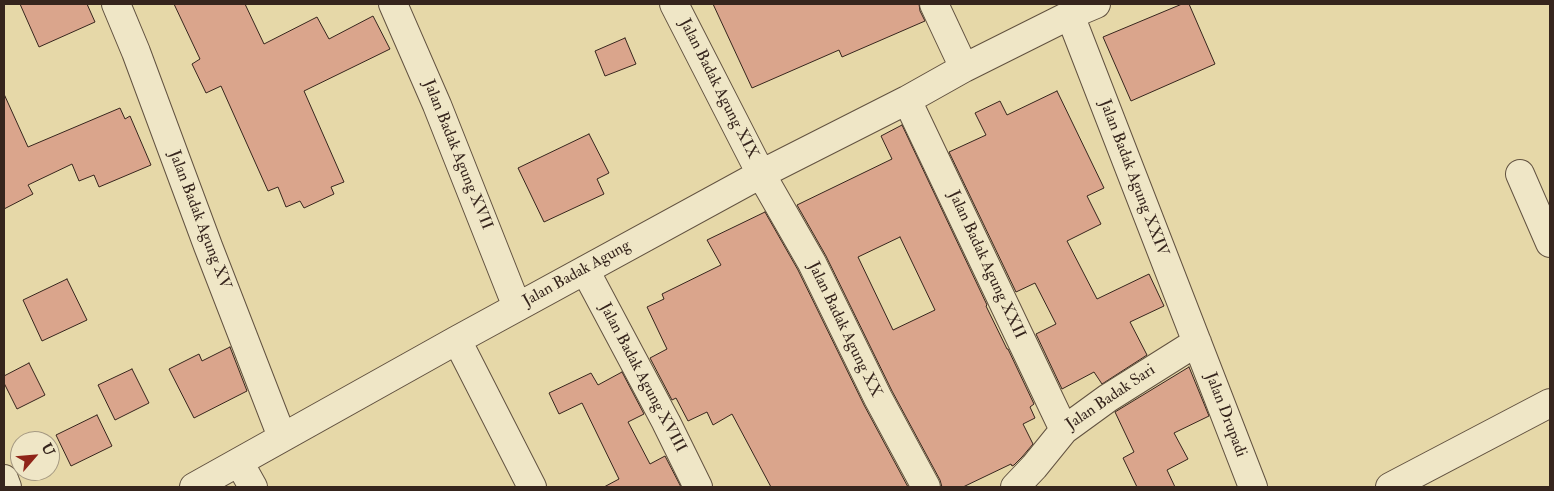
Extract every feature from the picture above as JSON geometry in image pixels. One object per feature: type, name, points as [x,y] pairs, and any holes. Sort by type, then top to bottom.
[{"type":"street","name":"Jalan Badak Agung XV","points":[[116,4],[282,437]]},
{"type":"street","name":"Jalan Badak Agung XVII","points":[[393,4],[437,105],[517,307]]},
{"type":"street","name":"Jalan Badak Agung XIX","points":[[674,4],[761,174]]},
{"type":"street","points":[[934,4],[964,68]]},
{"type":"street","name":"Jalan Badak Agung","points":[[194,487],[457,340],[761,174],[907,100],[964,68],[1096,4]]},
{"type":"street","name":"Jalan Badak Agung XXIV","points":[[1070,15],[1197,342]]},
{"type":"street","name":"Jalan Badak Agung XXII","points":[[907,100],[1064,430]]},
{"type":"street","name":"Jalan Badak Agung XX","points":[[761,174],[812,263],[878,398],[926,487]]},
{"type":"street","points":[[1520,174],[1550,243]]},
{"type":"street","name":"Jalan Badak Agung XVIII","points":[[585,270],[666,422],[698,487]]},
{"type":"street","points":[[457,340],[532,487]]},
{"type":"street","name":"Jalan Badak Sari","points":[[1014,487],[1034,467],[1064,430],[1108,398],[1197,342]]},
{"type":"street","name":"Jalan Drupadi","points":[[1197,342],[1253,487]]},
{"type":"street","points":[[1390,487],[1550,403]]},
{"type":"street","points":[[239,462],[253,487]]},
{"type":"street","points":[[4,479],[7,487]]},
{"type":"building","points":[[20,4],[87,4],[95,22],[39,47]]},
{"type":"building","points":[[174,4],[245,4],[264,44],[317,17],[329,39],[373,16],[390,49],[304,91],[344,182],[331,187],[334,194],[304,208],[300,201],[286,207],[278,187],[268,191],[221,86],[206,93],[192,64],[200,59]]},
{"type":"building","points":[[713,4],[919,4],[925,21],[842,57],[839,50],[752,88]]},
{"type":"building","points":[[1182,4],[1189,4],[1215,64],[1131,101],[1103,37]]},
{"type":"building","points":[[625,38],[636,64],[605,76],[595,51]]},
{"type":"building","points":[[1057,91],[1104,188],[1087,196],[1101,224],[1067,241],[1097,299],[1149,274],[1164,306],[1130,322],[1147,355],[1102,384],[1094,372],[1062,389],[1036,334],[1056,324],[1035,283],[1016,292],[949,152],[986,135],[975,113],[1000,101],[1007,115]]},
{"type":"building","points":[[4,94],[28,147],[120,108],[125,119],[130,116],[151,165],[99,187],[94,175],[79,181],[72,164],[28,185],[33,194],[4,209]]},
{"type":"building","points":[[902,125],[1034,404],[1030,407],[1035,418],[1023,424],[1033,444],[1022,457],[1014,465],[1012,466],[1011,464],[963,487],[942,487],[892,391],[826,256],[797,205],[892,159],[881,136]],"holes":[[[900,237],[935,310],[893,330],[858,257]]]},
{"type":"building","points":[[589,134],[609,173],[597,179],[604,194],[544,222],[518,168]]},
{"type":"building","points":[[765,212],[798,270],[864,405],[908,487],[771,487],[732,414],[713,425],[707,412],[688,421],[676,398],[672,400],[650,358],[667,349],[647,307],[664,299],[662,294],[721,265],[707,240]]},
{"type":"building","points":[[67,279],[87,320],[42,341],[23,300]]},
{"type":"building","points":[[230,347],[247,391],[194,418],[169,369],[199,354],[202,361]]},
{"type":"building","points":[[29,363],[45,395],[17,409],[4,383],[4,376]]},
{"type":"building","points":[[1189,367],[1209,416],[1174,433],[1188,459],[1167,470],[1175,487],[1137,487],[1123,458],[1134,452],[1115,412]]},
{"type":"building","points":[[132,369],[149,403],[115,420],[98,385]]},
{"type":"building","points":[[622,372],[644,414],[628,422],[650,464],[665,456],[681,487],[604,487],[619,479],[582,403],[559,414],[549,393],[591,373],[598,385]]},
{"type":"building","points":[[97,415],[112,446],[71,466],[60,443],[60,433]]}]
